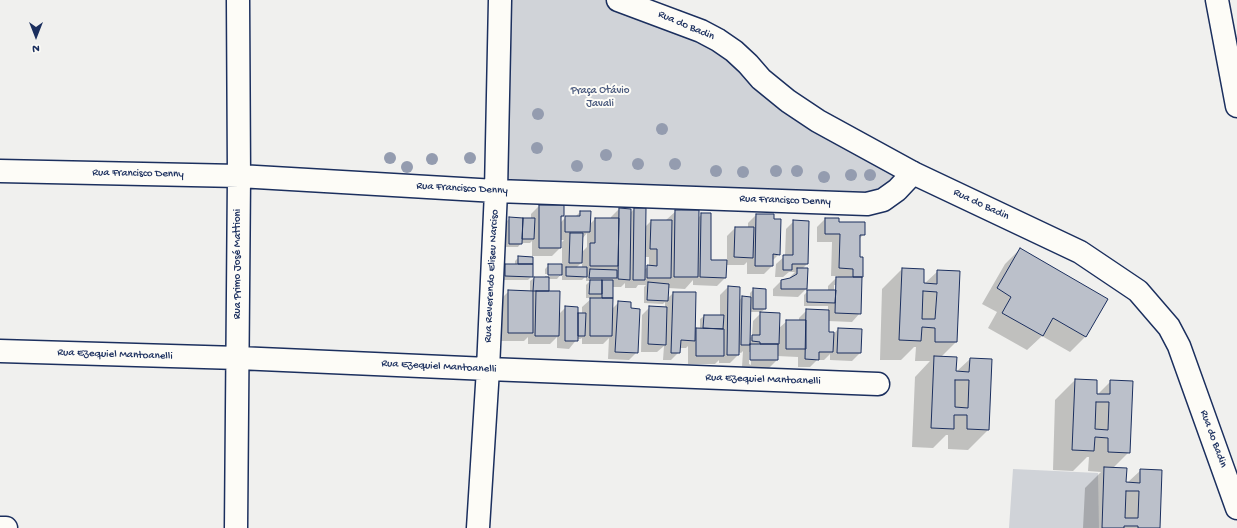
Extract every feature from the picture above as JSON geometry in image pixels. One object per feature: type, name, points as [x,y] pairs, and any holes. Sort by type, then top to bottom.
[{"type":"street","name":"Rua Primo José Mattioni","points":[[236,528],[239,176],[238,0]]},
{"type":"street","name":"Rua Reverendo Eliseu Narciso","points":[[478,528],[488,369],[496,191],[500,0]]},
{"type":"street","name":"Rua do Badin","points":[[618,0],[701,31],[718,40],[734,51],[748,64],[760,79],[788,101],[818,121],[913,173],[1080,252],[1138,291],[1169,327],[1179,346],[1237,508]]},
{"type":"street","points":[[1217,0],[1237,106]]},
{"type":"street","name":"Rua Francisco Denny","points":[[0,171],[239,176],[496,191],[866,204],[883,200],[897,190],[913,173]]},
{"type":"street","name":"Rua Ezequiel Mantoanelli","points":[[0,351],[238,358],[878,384]]},
{"type":"street","points":[[0,528],[6,528]]},
{"type":"green space","name":"Praça Otávio Javali","points":[[504,0],[614,0],[718,40],[759,83],[909,171],[883,200],[501,191]]},
{"type":"green space","points":[[1013,469],[1098,473],[1099,528],[1009,528]]},
{"type":"building","points":[[539,205],[564,205],[564,216],[561,216],[561,248],[539,248]]},
{"type":"building","points":[[619,208],[631,209],[630,280],[618,279]]},
{"type":"building","points":[[634,208],[646,208],[645,280],[633,280]]},
{"type":"building","points":[[675,210],[699,210],[698,277],[674,277]]},
{"type":"building","points":[[580,211],[591,211],[590,232],[565,232],[565,216],[580,216]]},
{"type":"building","points":[[701,213],[711,213],[711,260],[727,260],[726,278],[700,277]]},
{"type":"building","points":[[756,214],[774,214],[774,219],[781,219],[780,255],[773,254],[773,266],[755,266]]},
{"type":"building","points":[[509,217],[523,218],[522,244],[509,244]]},
{"type":"building","points":[[523,218],[535,218],[534,239],[522,239]]},
{"type":"building","points":[[595,218],[619,218],[618,266],[590,266],[590,243],[595,243]]},
{"type":"building","points":[[825,218],[839,218],[839,222],[865,222],[865,235],[860,235],[860,257],[863,257],[863,277],[853,277],[853,269],[839,268],[840,234],[825,234]]},
{"type":"building","points":[[651,220],[672,220],[671,278],[647,278],[647,265],[657,266],[657,249],[650,249]]},
{"type":"building","points":[[793,220],[809,221],[808,264],[792,264],[792,270],[783,270],[783,255],[793,255]]},
{"type":"building","points":[[735,227],[754,227],[753,258],[734,257]]},
{"type":"building","points":[[570,233],[583,233],[582,263],[569,263]]},
{"type":"building","points":[[1020,248],[1108,299],[1086,337],[1053,318],[1043,336],[1002,313],[1011,297],[997,288]]},
{"type":"building","points":[[518,256],[533,257],[533,264],[518,264]]},
{"type":"building","points":[[505,264],[533,264],[533,277],[505,276]]},
{"type":"building","points":[[548,264],[562,264],[562,275],[548,275]]},
{"type":"building","points":[[566,267],[587,267],[587,277],[566,276]]},
{"type":"building","points":[[797,268],[808,268],[807,289],[781,289],[781,280],[790,278],[797,274]]},
{"type":"building","points":[[902,268],[924,269],[924,283],[937,284],[937,270],[960,271],[957,342],[935,342],[935,328],[922,327],[921,341],[899,340]],"holes":[[[923,291],[937,292],[935,319],[922,319]]]},
{"type":"building","points":[[590,269],[617,270],[617,278],[589,278]]},
{"type":"building","points":[[534,277],[549,277],[549,291],[533,291]]},
{"type":"building","points":[[836,277],[862,277],[861,314],[835,313]]},
{"type":"building","points":[[590,280],[602,280],[602,294],[589,294]]},
{"type":"building","points":[[602,280],[613,280],[613,298],[602,298]]},
{"type":"building","points":[[648,282],[669,284],[668,301],[647,300]]},
{"type":"building","points":[[728,286],[740,287],[739,355],[727,355]]},
{"type":"building","points":[[753,288],[766,289],[766,309],[753,309]]},
{"type":"building","points":[[508,290],[533,291],[533,333],[508,333]]},
{"type":"building","points":[[807,290],[836,290],[835,303],[807,302]]},
{"type":"building","points":[[536,291],[560,291],[559,336],[535,336]]},
{"type":"building","points":[[673,292],[696,292],[695,341],[681,340],[680,353],[671,353]]},
{"type":"building","points":[[742,296],[751,297],[750,345],[741,345]]},
{"type":"building","points":[[590,298],[613,298],[612,336],[590,336]]},
{"type":"building","points":[[618,301],[631,302],[631,308],[640,309],[638,353],[615,352]]},
{"type":"building","points":[[565,306],[578,307],[578,341],[565,341]]},
{"type":"building","points":[[649,306],[667,307],[666,345],[648,344]]},
{"type":"building","points":[[806,309],[829,310],[829,332],[834,332],[833,352],[819,352],[819,360],[805,359]]},
{"type":"building","points":[[760,312],[780,313],[779,344],[760,344],[760,342],[752,341],[752,335],[760,335]]},
{"type":"building","points":[[578,313],[586,313],[585,336],[578,336]]},
{"type":"building","points":[[704,315],[724,315],[723,329],[703,328]]},
{"type":"building","points":[[786,320],[806,320],[806,349],[786,349]]},
{"type":"building","points":[[696,328],[724,329],[724,356],[696,356]]},
{"type":"building","points":[[838,328],[862,329],[861,353],[837,353]]},
{"type":"building","points":[[750,344],[778,344],[778,360],[750,360]]},
{"type":"building","points":[[934,356],[957,357],[956,371],[969,372],[970,358],[992,359],[989,430],[967,429],[967,415],[954,415],[954,429],[931,428]],"holes":[[[955,380],[969,380],[968,408],[955,407]]]},
{"type":"building","points":[[1075,379],[1097,380],[1097,394],[1110,394],[1110,380],[1133,381],[1130,453],[1108,452],[1108,438],[1095,437],[1094,451],[1072,450]],"holes":[[[1096,402],[1109,402],[1108,430],[1095,429]]]},
{"type":"building","points":[[1104,467],[1127,468],[1126,482],[1140,483],[1140,469],[1162,470],[1160,528],[1138,528],[1138,526],[1124,526],[1124,528],[1102,528]],"holes":[[[1126,491],[1139,491],[1138,518],[1125,518]]]}]
